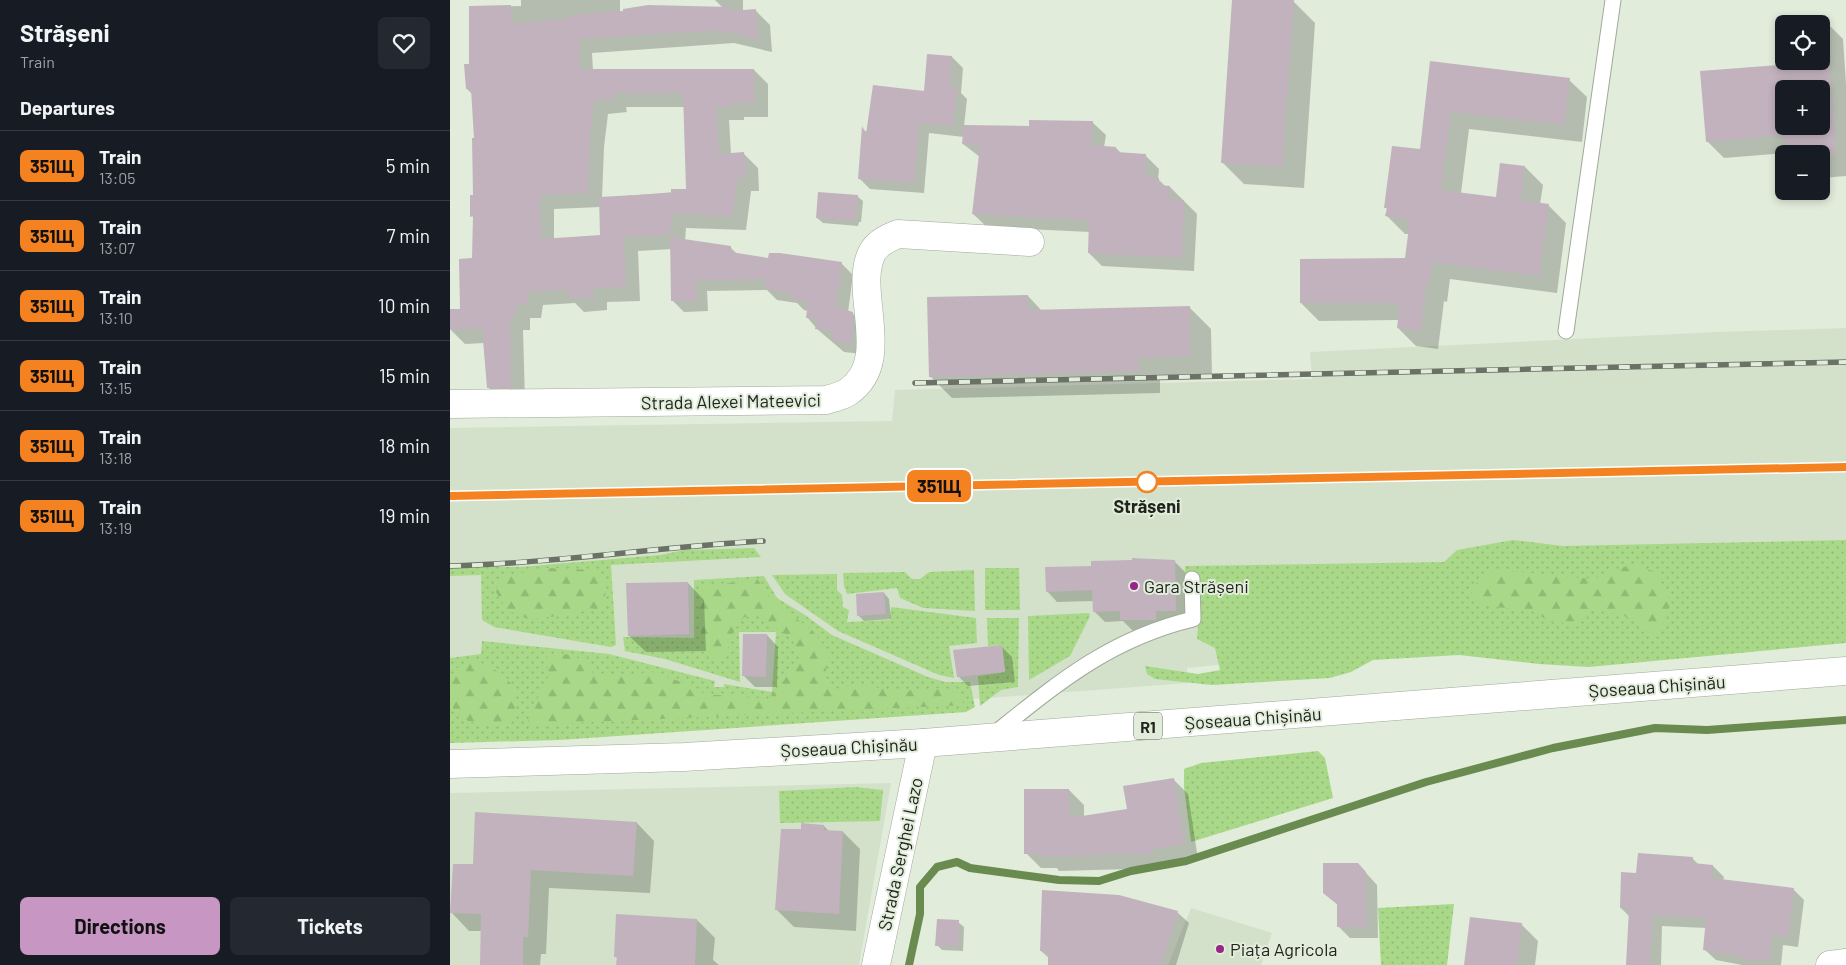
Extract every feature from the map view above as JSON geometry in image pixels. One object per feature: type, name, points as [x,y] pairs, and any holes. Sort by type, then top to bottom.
[{"type":"main road","name":"Strada Alexei Mateevici","points":[[450,404],[826,400],[847,393],[859,382],[869,365],[868,268],[873,252],[882,241],[898,234],[1030,242]]},
{"type":"main road","name":"Șoseaua Chișinău","points":[[450,764],[684,757],[923,743],[1846,671]]},
{"type":"main road","name":"Strada Serghei Lazo","points":[[876,965],[923,743]]},
{"type":"main road","points":[[1830,965],[1846,963]]},
{"type":"lane","points":[[1566,331],[1613,0]]},
{"type":"lane","points":[[991,737],[1082,666],[1163,626],[1193,619],[1192,579]]},
{"type":"shaded area","points":[[1846,328],[1846,609],[1631,624],[1187,668],[1188,683],[709,719],[450,734],[450,428],[892,421],[895,390],[1312,379],[1310,352],[1718,332]]},
{"type":"shaded area","points":[[891,783],[859,965],[450,965],[450,793]]},
{"type":"shaded area","name":"Piața Agricola","points":[[1191,908],[1272,933],[1261,965],[1168,965]]},
{"type":"green space","points":[[1513,540],[1563,546],[1846,540],[1846,643],[1589,667],[1539,664],[1459,655],[1373,660],[1351,672],[1330,678],[1212,685],[1155,679],[1147,674],[1145,666],[1198,674],[1220,670],[1215,648],[1197,639],[1199,614],[1185,613],[1185,566],[1444,562],[1457,550]]},
{"type":"green space","points":[[754,548],[761,557],[611,565],[616,645],[611,647],[494,627],[482,620],[481,575],[450,576],[450,567],[520,567],[660,555],[685,550]]},
{"type":"green space","points":[[1632,564],[1656,572],[1671,603],[1658,637],[1627,617],[1593,608],[1574,624],[1549,621],[1532,611],[1478,605],[1471,591],[1483,574],[1500,570],[1593,579]]},
{"type":"green space","points":[[545,568],[594,570],[606,583],[604,611],[589,608],[569,615],[528,619],[507,610],[496,592],[500,577]]},
{"type":"green space","points":[[985,568],[1019,568],[1020,610],[985,610]]},
{"type":"green space","points":[[974,570],[975,611],[923,608],[900,598],[897,588],[847,594],[843,573],[905,572],[912,579],[920,579],[929,572]]},
{"type":"green space","points":[[837,574],[837,590],[842,595],[843,607],[849,610],[847,622],[890,620],[891,607],[976,618],[977,643],[949,646],[954,678],[939,675],[838,631],[785,594],[772,575]]},
{"type":"green space","points":[[764,576],[777,598],[805,615],[832,635],[928,677],[945,682],[970,682],[975,707],[966,712],[559,740],[450,743],[450,658],[481,654],[482,641],[609,654],[715,681],[714,687],[724,687],[724,684],[772,692],[776,632],[739,632],[740,682],[665,659],[625,651],[623,637],[694,638],[694,580]]},
{"type":"green space","points":[[758,580],[774,602],[813,631],[829,653],[824,681],[831,690],[857,685],[902,691],[940,688],[958,693],[964,705],[527,725],[533,706],[548,680],[547,657],[561,654],[574,656],[584,662],[593,673],[620,675],[652,672],[691,685],[705,694],[768,699],[800,661],[792,639],[759,615],[744,617],[736,626],[723,661],[707,649],[700,629],[699,618],[701,586]]},
{"type":"green space","points":[[1089,613],[1090,616],[1070,656],[1029,680],[1028,616]]},
{"type":"green space","points":[[987,618],[1019,618],[1018,687],[1001,690],[980,706],[978,676],[1005,672],[1002,645],[988,646]]},
{"type":"green space","points":[[474,660],[501,674],[512,686],[516,700],[511,724],[493,725],[473,722],[458,714],[453,707],[450,694],[455,669]]},
{"type":"green space","points":[[1318,751],[1325,758],[1333,798],[1191,842],[1184,787],[1184,769],[1201,763]]},
{"type":"green space","points":[[855,787],[883,790],[880,821],[780,823],[779,791]]},
{"type":"green space","points":[[1454,904],[1447,965],[1381,965],[1378,908]]},
{"type":"building","points":[[1232,0],[1294,0],[1282,167],[1221,163]]},
{"type":"building","points":[[511,5],[511,24],[571,18],[571,15],[623,11],[623,9],[648,5],[731,7],[731,11],[756,9],[758,39],[719,30],[579,39],[580,69],[754,69],[754,103],[731,103],[731,107],[716,107],[719,154],[744,152],[746,177],[738,178],[732,216],[672,214],[670,234],[624,237],[626,287],[593,288],[594,297],[568,298],[568,289],[529,292],[527,304],[516,305],[516,316],[510,316],[511,388],[487,388],[482,328],[450,330],[450,309],[460,309],[459,259],[472,258],[473,216],[470,217],[470,195],[473,195],[472,138],[474,138],[471,89],[466,89],[464,64],[469,64],[469,6]],"holes":[[[613,93],[683,93],[686,189],[671,189],[671,193],[599,197],[600,235],[541,239],[540,195],[588,193],[590,132],[594,100],[613,99]]]},
{"type":"building","points":[[927,54],[952,56],[950,87],[957,87],[953,126],[919,123],[914,183],[858,179],[862,126],[866,134],[873,85],[924,91]]},
{"type":"building","points":[[1430,61],[1570,78],[1564,125],[1451,112],[1441,190],[1496,197],[1500,163],[1525,166],[1521,200],[1549,204],[1539,276],[1432,262],[1430,284],[1426,284],[1421,331],[1397,328],[1400,303],[1300,303],[1300,259],[1405,258],[1410,220],[1385,216],[1387,208],[1384,208],[1392,146],[1420,149]]},
{"type":"building","points":[[1775,65],[1775,70],[1830,70],[1836,154],[1830,154],[1830,145],[1785,145],[1784,135],[1706,142],[1700,71]]},
{"type":"building","points":[[1029,120],[1093,121],[1091,145],[1116,147],[1116,152],[1146,154],[1145,177],[1159,178],[1159,185],[1170,186],[1169,199],[1184,200],[1182,258],[1088,253],[1089,220],[972,214],[980,146],[962,144],[964,125],[1029,126]]},
{"type":"building","points":[[818,192],[858,195],[856,217],[854,217],[853,221],[816,218]]},
{"type":"building","points":[[670,237],[731,246],[731,252],[768,258],[769,253],[780,253],[842,262],[836,307],[853,312],[852,343],[831,341],[833,331],[815,329],[817,319],[806,318],[808,302],[791,300],[792,293],[765,289],[766,279],[696,280],[697,301],[671,301]]},
{"type":"building","points":[[1028,295],[1029,310],[1190,306],[1191,356],[1138,358],[1139,371],[929,377],[927,297]]},
{"type":"building","name":"Gara Strășeni","points":[[1132,558],[1175,560],[1176,611],[1156,611],[1156,620],[1120,620],[1120,611],[1093,612],[1092,590],[1046,592],[1045,567],[1091,566],[1091,561],[1132,560]]},
{"type":"building","points":[[688,582],[689,634],[628,636],[626,583]]},
{"type":"building","points":[[884,592],[886,614],[857,616],[856,594]]},
{"type":"building","points":[[743,634],[767,634],[766,677],[742,676]]},
{"type":"building","points":[[1002,645],[1005,672],[957,677],[953,650]]},
{"type":"building","points":[[1174,778],[1184,844],[1152,849],[1153,854],[1043,856],[1043,854],[1024,854],[1024,789],[1069,789],[1069,818],[1127,809],[1123,786]]},
{"type":"building","points":[[475,812],[637,822],[633,876],[531,870],[528,937],[523,937],[523,965],[480,965],[481,914],[450,913],[453,864],[473,864]]},
{"type":"building","points":[[801,823],[824,825],[824,830],[843,831],[839,914],[775,910],[781,829],[801,829]]},
{"type":"building","points":[[1638,853],[1693,857],[1692,863],[1713,865],[1712,878],[1794,888],[1788,937],[1772,935],[1769,960],[1742,961],[1744,957],[1703,950],[1706,918],[1652,915],[1650,965],[1626,965],[1629,909],[1620,908],[1621,872],[1636,873]]},
{"type":"building","points":[[1323,863],[1358,863],[1366,872],[1367,927],[1337,927],[1337,904],[1323,893]]},
{"type":"building","points":[[1042,890],[1119,895],[1178,911],[1161,965],[1048,965],[1048,951],[1040,951]]},
{"type":"building","points":[[616,914],[697,919],[695,965],[616,965],[617,957],[614,957]]},
{"type":"building","points":[[1470,917],[1522,923],[1517,965],[1464,965]]},
{"type":"building","points":[[937,919],[959,920],[958,946],[935,946]]},
{"type":"waterway","points":[[909,965],[920,914],[920,887],[937,867],[957,862],[970,868],[1059,880],[1099,881],[1131,871],[1186,861],[1426,782],[1553,748],[1655,728],[1707,730],[1846,720]]},
{"type":"railway","points":[[915,383],[1846,362]]},
{"type":"railway","points":[[450,496],[1846,467]]},
{"type":"railway","points":[[450,566],[528,562],[763,541]]},
{"type":"train","name":"351Щ","points":[[450,496],[1846,467]]},
{"type":"place","name":"Strășeni","points":[[1147,482]]},
{"type":"place","name":"Gara Strășeni","points":[[1134,586]]},
{"type":"place","name":"Piața Agricola","points":[[1220,949]]}]
